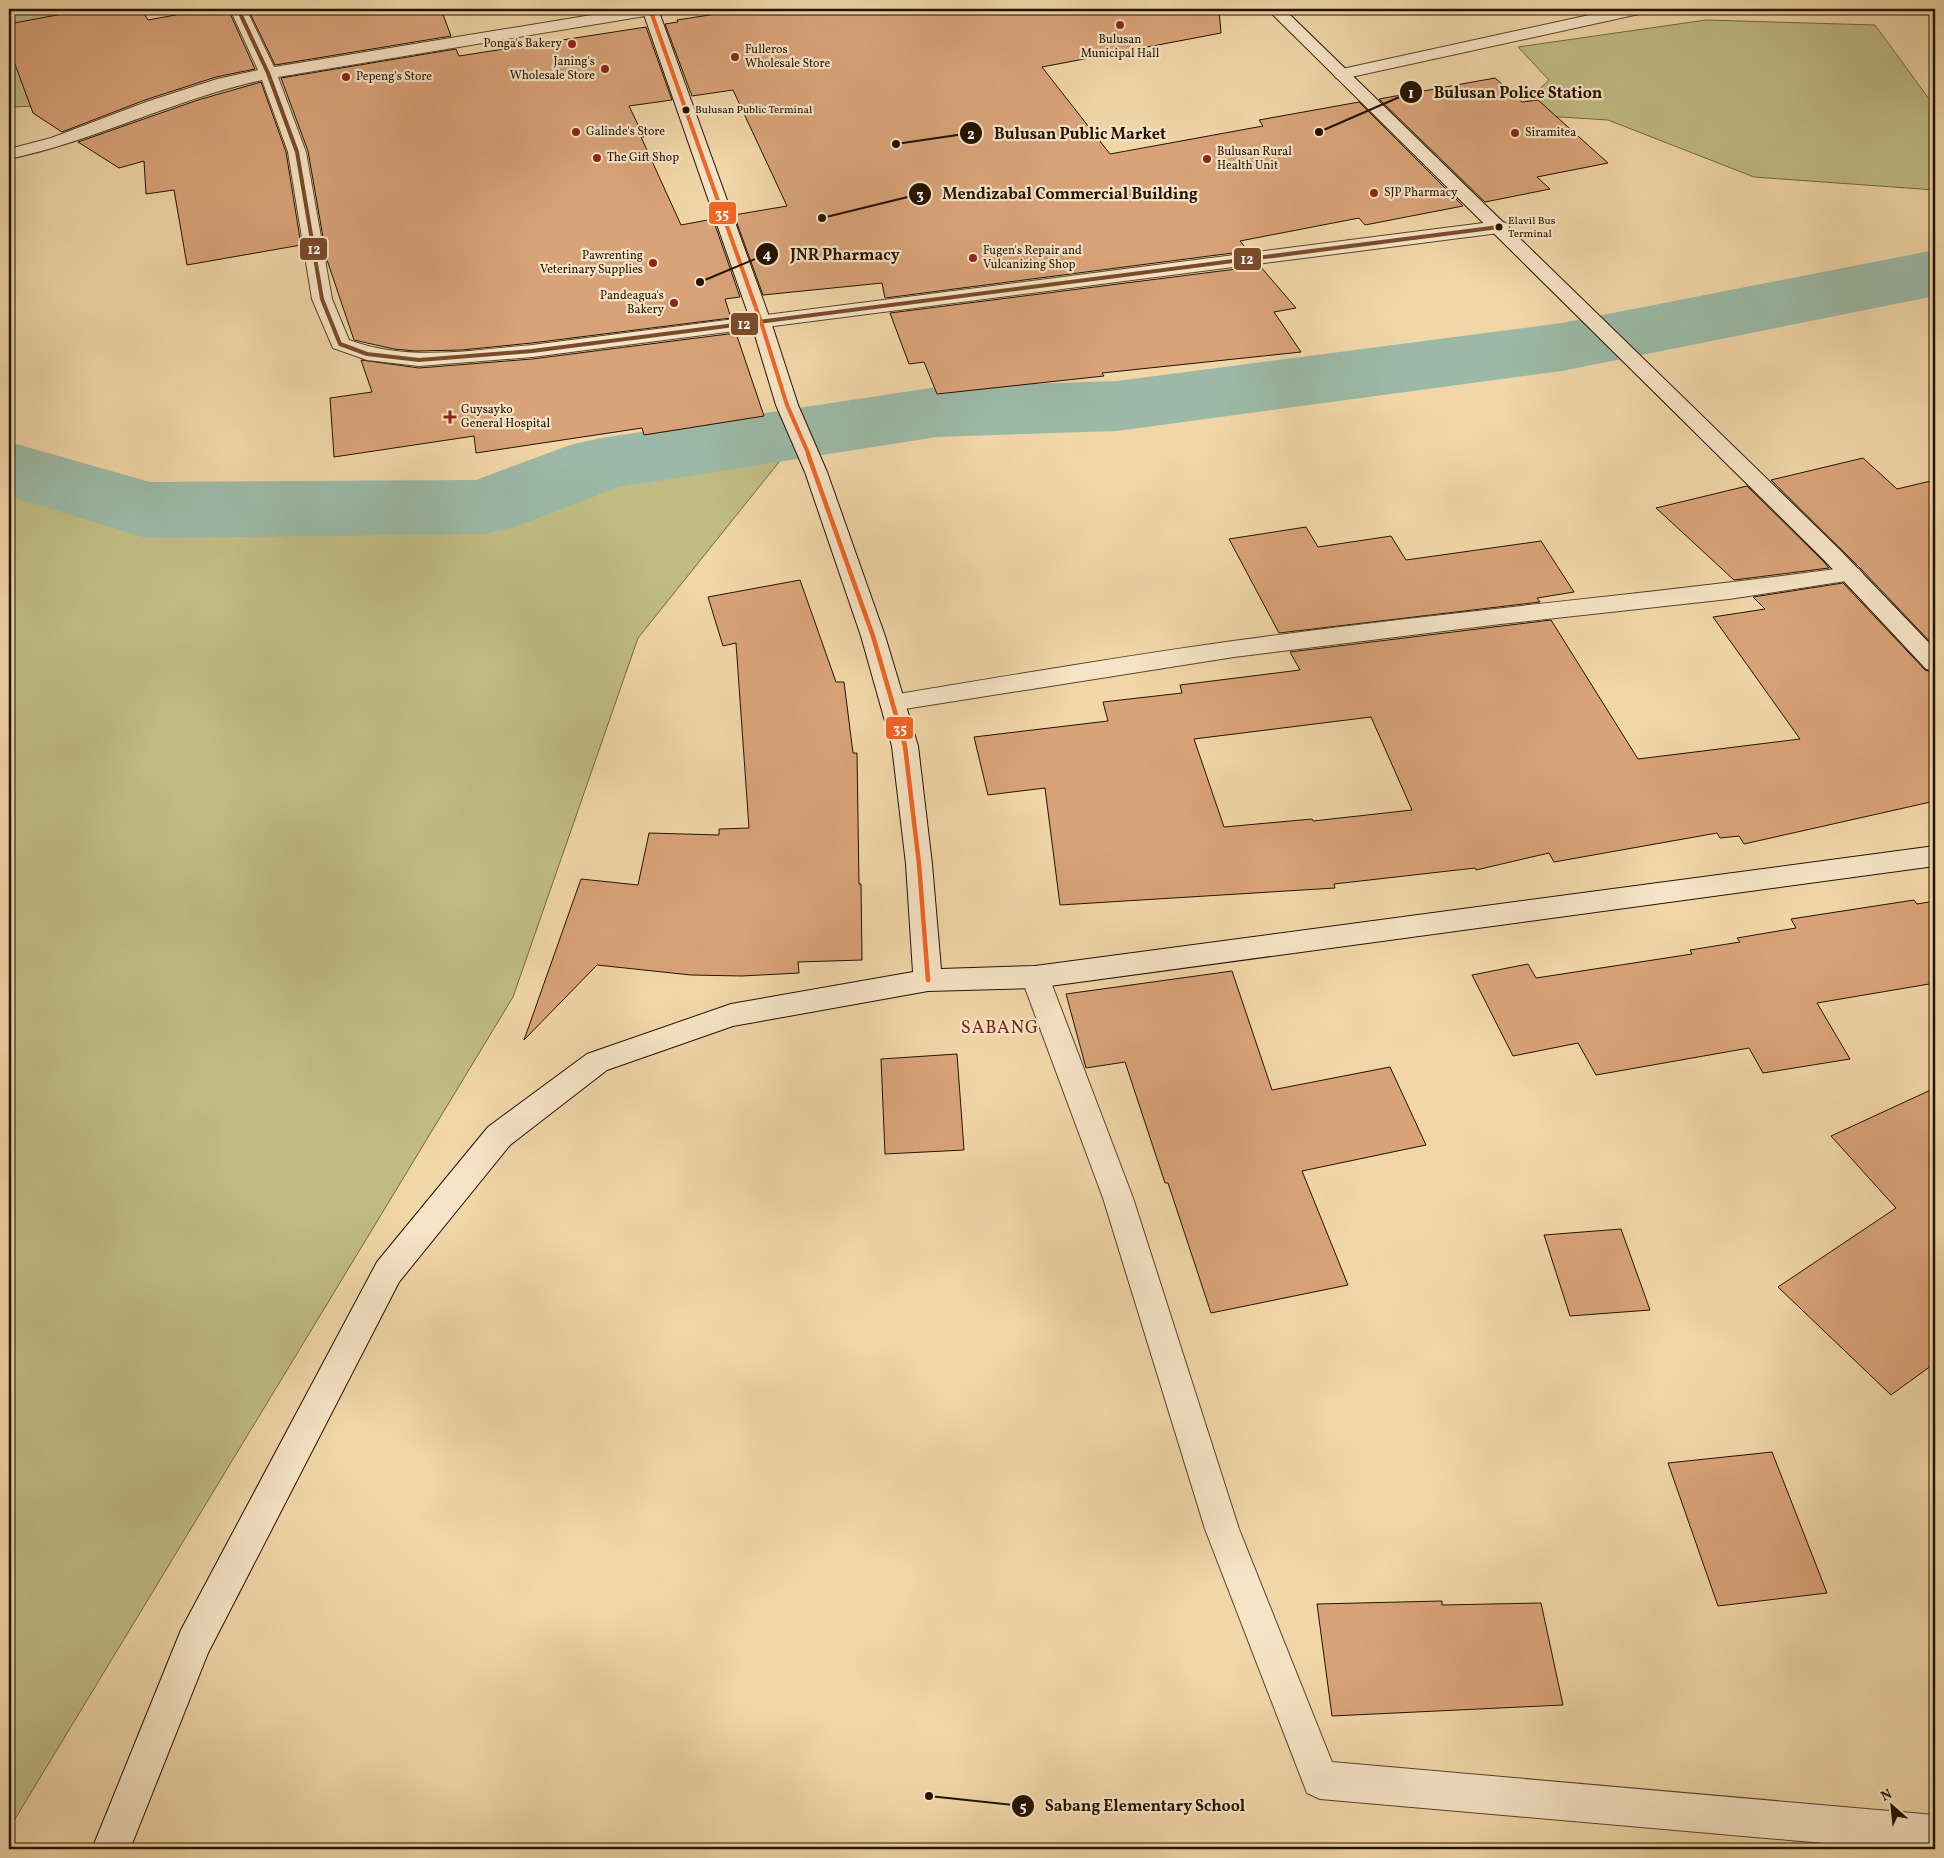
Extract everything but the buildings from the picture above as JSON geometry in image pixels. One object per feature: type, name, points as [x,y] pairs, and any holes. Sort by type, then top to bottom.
[{"type":"street","points":[[238,9],[268,73],[297,152],[322,299],[340,344],[367,354],[419,360],[532,351],[1500,227]]},
{"type":"street","points":[[9,154],[57,142],[152,106],[223,83],[268,73],[653,9],[787,405],[816,472],[873,636],[905,746],[928,980]]},
{"type":"street","points":[[1275,9],[1500,227],[1666,395],[1851,574],[1935,663]]},
{"type":"street","points":[[1342,74],[1639,9]]},
{"type":"street","points":[[892,704],[1234,649],[1501,616],[1729,592],[1851,574]]},
{"type":"street","points":[[111,1849],[194,1643],[388,1272],[499,1136],[596,1062],[731,1015],[928,980],[1035,977],[1935,856]]},
{"type":"street","points":[[1035,977],[1118,1198],[1222,1528],[1320,1780],[1935,1834]]},
{"type":"shaded area","points":[[9,9],[51,9],[40,106],[9,107]]},
{"type":"shaded area","points":[[1706,20],[1875,25],[1935,107],[1935,190],[1754,177],[1608,120],[1513,114],[1549,80],[1518,47]]},
{"type":"shaded area","points":[[791,447],[638,638],[513,997],[9,1829],[9,489],[135,521],[493,522],[611,474]]},
{"type":"waterway","points":[[9,468],[146,510],[486,507],[601,464],[937,412],[1117,406],[1562,347],[1935,273]]},
{"type":"transit line","name":"12","points":[[238,9],[268,73],[297,152],[322,299],[340,344],[367,354],[419,360],[532,351],[1499,227]]},
{"type":"transit line","name":"35","points":[[650,9],[761,322],[787,405],[816,472],[873,636],[905,746],[919,864],[928,980]]},
{"type":"place","name":"Bulusan Municipal Hall","points":[[1120,25]]},
{"type":"place","name":"Ponga's Bakery","points":[[572,44]]},
{"type":"place","name":"Fulleros Wholesale Store","points":[[735,57]]},
{"type":"place","name":"Janing's Wholesale Store","points":[[605,69]]},
{"type":"place","name":"Pepeng's Store","points":[[346,77]]},
{"type":"place","name":"Bulusan Public Terminal","points":[[686,110]]},
{"type":"place","name":"Galinde's Store","points":[[576,132]]},
{"type":"place","name":"Bulusan Police Station","points":[[1319,132]]},
{"type":"place","name":"Siramitea","points":[[1515,133]]},
{"type":"place","name":"Bulusan Public Market","points":[[896,144]]},
{"type":"place","name":"The Gift Shop","points":[[597,158]]},
{"type":"place","name":"Bulusan Rural Health Unit","points":[[1207,159]]},
{"type":"place","name":"SJP Pharmacy","points":[[1374,193]]},
{"type":"place","name":"Mendizabal Commercial Building","points":[[822,218]]},
{"type":"place","name":"Elavil Bus Terminal","points":[[1499,227]]},
{"type":"place","name":"Fugen's Repair and Vulcanizing Shop","points":[[973,258]]},
{"type":"place","name":"Pawrenting Veterinary Supplies","points":[[653,263]]},
{"type":"place","name":"JNR Pharmacy","points":[[700,282]]},
{"type":"place","name":"Pandeagua's Bakery","points":[[674,303]]},
{"type":"place","name":"Guysayko General Hospital","points":[[450,417]]},
{"type":"place","name":"Sabang Elementary School","points":[[929,1796]]},
{"type":"district","name":"SABANG","points":[[1000,1028]]}]
